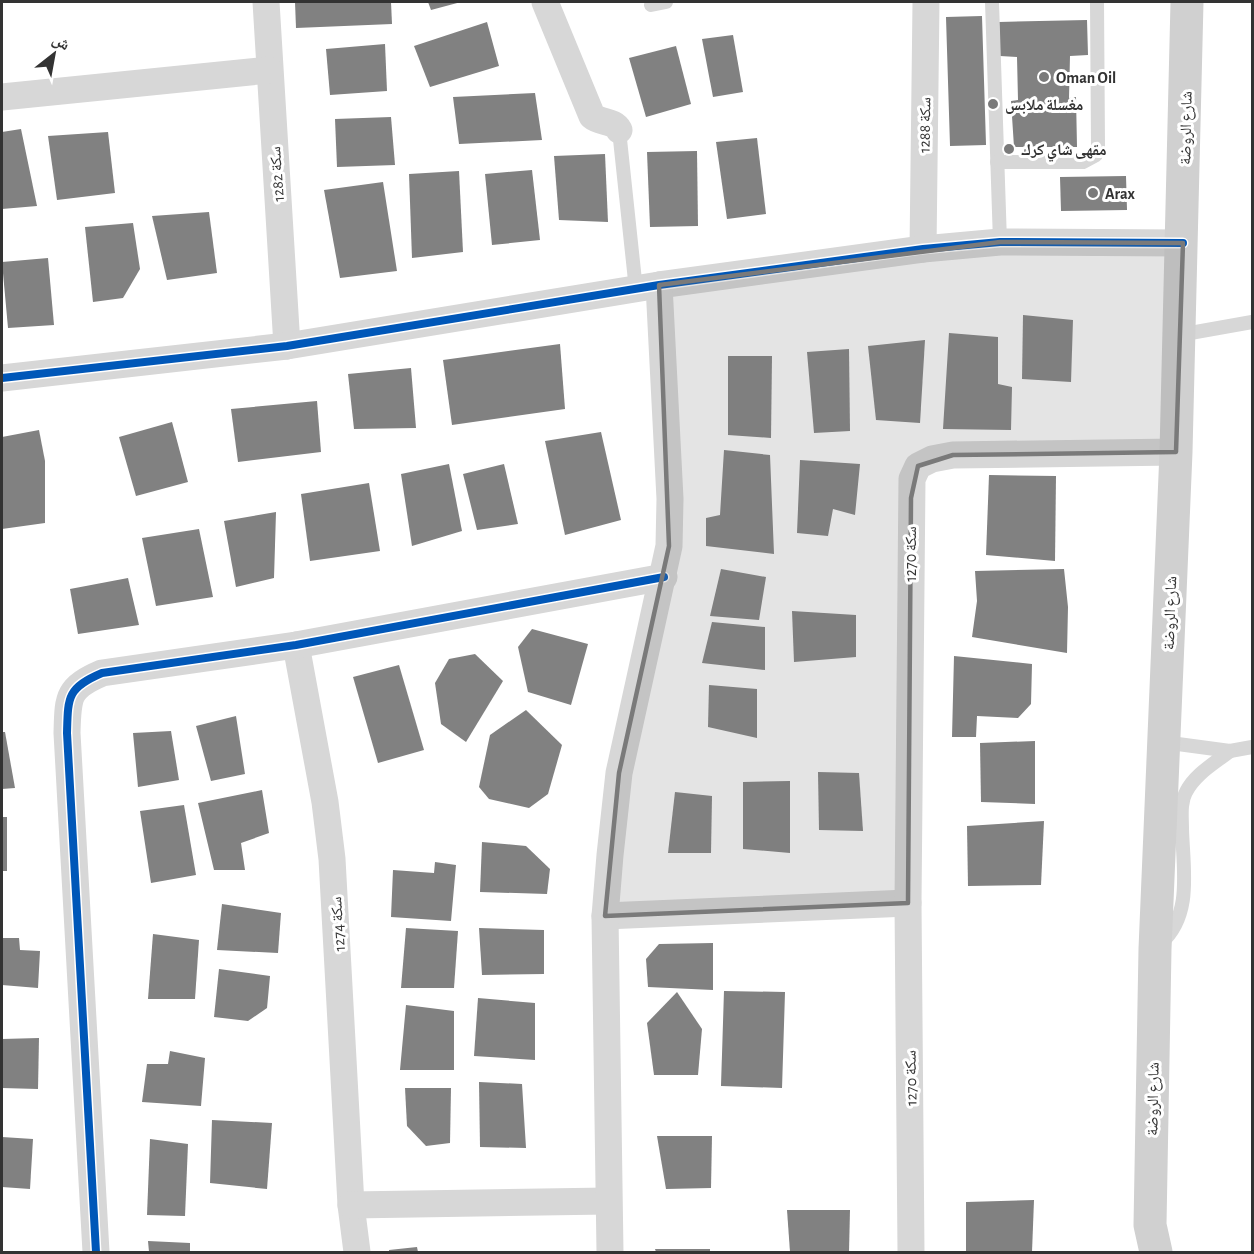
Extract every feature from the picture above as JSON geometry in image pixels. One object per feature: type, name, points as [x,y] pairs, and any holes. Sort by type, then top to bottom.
[{"type":"main road","name":"شارع الروضة","points":[[1150,1243],[1155,949],[1176,452],[1183,243],[1187,2]]},
{"type":"street","name":"سكة 1282","points":[[266,2],[287,346]]},
{"type":"street","points":[[545,2],[592,116],[601,122],[613,124],[619,130]]},
{"type":"street","name":"سكة 1288","points":[[923,249],[926,2]]},
{"type":"street","points":[[2,97],[269,70]]},
{"type":"street","points":[[2,378],[287,346],[647,288],[923,249],[1000,242],[1183,243]]},
{"type":"street","points":[[610,1252],[605,916],[619,773],[669,546],[670,499],[647,288]]},
{"type":"street","name":"سكة 1270","points":[[911,1252],[908,903],[912,479],[918,466],[932,459],[953,455],[1176,452]]},
{"type":"street","points":[[96,1252],[67,733],[68,702],[80,682],[102,673],[296,645],[664,577]]},
{"type":"street","name":"سكة 1274","points":[[296,645],[325,802],[332,859],[351,1205],[357,1252]]},
{"type":"street","points":[[605,916],[908,903]]},
{"type":"street","points":[[351,1205],[608,1201]]},
{"type":"lane","points":[[651,4],[666,2]]},
{"type":"lane","points":[[992,2],[1000,242]]},
{"type":"lane","points":[[997,162],[1083,162],[1096,155],[1098,146],[1097,2]]},
{"type":"lane","points":[[619,130],[647,288]]},
{"type":"lane","points":[[1179,335],[1252,322]]},
{"type":"lane","points":[[1163,742],[1230,751],[1252,747]]},
{"type":"lane","points":[[1155,949],[1175,927],[1184,900],[1182,813],[1185,794],[1198,776],[1230,751]]},
{"type":"highlighted area","points":[[1000,242],[1183,243],[1176,452],[953,455],[918,466],[911,498],[908,903],[605,916],[619,773],[669,546],[659,285]]},
{"type":"building","points":[[295,2],[391,2],[392,24],[296,28]]},
{"type":"building","points":[[428,2],[461,2],[431,10]]},
{"type":"building","points":[[982,16],[986,145],[950,146],[946,17]]},
{"type":"building","name":"Oman Oil","points":[[1087,20],[1088,55],[1070,56],[1069,98],[1076,97],[1077,147],[1014,147],[1011,101],[1018,100],[1017,57],[1000,56],[999,22]]},
{"type":"building","points":[[487,22],[499,66],[430,87],[414,46]]},
{"type":"building","points":[[733,35],[743,92],[713,97],[702,39]]},
{"type":"building","points":[[385,44],[387,91],[330,95],[326,49]]},
{"type":"building","points":[[676,46],[691,104],[646,117],[629,58]]},
{"type":"building","points":[[535,93],[542,140],[459,144],[453,97]]},
{"type":"building","points":[[391,117],[395,165],[337,167],[335,119]]},
{"type":"building","points":[[21,129],[37,206],[2,209],[2,132]]},
{"type":"building","points":[[108,132],[115,193],[57,200],[48,136]]},
{"type":"building","points":[[757,138],[766,214],[727,219],[716,142]]},
{"type":"building","points":[[697,151],[698,226],[650,227],[647,152]]},
{"type":"building","points":[[605,154],[608,222],[559,220],[554,156]]},
{"type":"building","points":[[532,170],[540,240],[492,245],[485,174]]},
{"type":"building","points":[[459,171],[463,252],[412,258],[409,174]]},
{"type":"building","name":"Arax","points":[[1126,176],[1127,210],[1061,211],[1060,177]]},
{"type":"building","points":[[383,182],[397,271],[340,278],[324,190]]},
{"type":"building","points":[[209,212],[217,273],[167,280],[152,216]]},
{"type":"building","points":[[133,223],[140,269],[123,298],[93,302],[85,227]]},
{"type":"building","points":[[48,258],[54,325],[8,328],[2,262]]},
{"type":"building","points":[[1023,315],[1073,320],[1071,382],[1022,379]]},
{"type":"building","points":[[949,333],[998,337],[998,384],[1012,387],[1011,430],[943,429]]},
{"type":"building","points":[[925,340],[920,423],[876,420],[868,346]]},
{"type":"building","points":[[560,344],[565,409],[452,425],[443,360]]},
{"type":"building","points":[[849,349],[850,431],[814,433],[807,352]]},
{"type":"building","points":[[728,356],[772,356],[771,438],[728,435]]},
{"type":"building","points":[[411,368],[416,428],[354,429],[348,374]]},
{"type":"building","points":[[317,401],[321,452],[238,462],[231,409]]},
{"type":"building","points":[[172,422],[188,482],[136,496],[119,437]]},
{"type":"building","points":[[39,430],[45,461],[45,523],[2,529],[2,437]]},
{"type":"building","points":[[601,432],[621,520],[565,535],[545,441]]},
{"type":"building","points":[[724,450],[770,455],[774,554],[706,546],[706,518],[720,515]]},
{"type":"building","points":[[800,460],[860,464],[855,515],[833,509],[828,536],[797,533]]},
{"type":"building","points":[[449,464],[462,531],[412,546],[401,474]]},
{"type":"building","points":[[504,464],[518,524],[477,530],[463,474]]},
{"type":"building","points":[[989,475],[1056,476],[1055,561],[986,555]]},
{"type":"building","points":[[369,483],[380,551],[310,561],[301,494]]},
{"type":"building","points":[[276,512],[274,578],[236,587],[224,521]]},
{"type":"building","points":[[199,529],[213,597],[156,606],[142,538]]},
{"type":"building","points":[[721,569],[766,577],[759,620],[710,616]]},
{"type":"building","points":[[1064,569],[1068,607],[1067,653],[972,637],[977,601],[975,571]]},
{"type":"building","points":[[128,578],[139,625],[78,634],[70,589]]},
{"type":"building","points":[[792,611],[856,615],[856,657],[794,662]]},
{"type":"building","points":[[712,622],[765,627],[765,670],[702,663]]},
{"type":"building","points":[[532,629],[588,644],[571,705],[528,692],[518,647]]},
{"type":"building","points":[[475,654],[503,681],[466,742],[441,724],[435,683],[449,659]]},
{"type":"building","points":[[954,656],[1032,664],[1031,704],[1018,718],[977,716],[976,737],[952,737]]},
{"type":"building","points":[[399,665],[424,750],[378,763],[353,677]]},
{"type":"building","points":[[709,685],[757,689],[757,738],[708,727]]},
{"type":"building","points":[[526,710],[562,745],[548,794],[529,808],[489,799],[479,787],[490,735]]},
{"type":"building","points":[[236,716],[245,774],[211,781],[196,726]]},
{"type":"building","points":[[171,731],[179,780],[138,787],[133,733]]},
{"type":"building","points":[[2,732],[5,732],[15,788],[2,789]]},
{"type":"building","points":[[1035,741],[1035,804],[981,802],[980,743]]},
{"type":"building","points":[[818,772],[859,773],[863,831],[819,830]]},
{"type":"building","points":[[790,781],[790,853],[743,849],[743,782]]},
{"type":"building","points":[[262,790],[269,833],[241,843],[245,870],[214,870],[198,803]]},
{"type":"building","points":[[675,792],[712,796],[711,853],[668,853]]},
{"type":"building","points":[[184,805],[196,875],[151,883],[140,811]]},
{"type":"building","points":[[2,817],[7,817],[7,871],[2,871]]},
{"type":"building","points":[[1044,821],[1041,885],[968,886],[967,826]]},
{"type":"building","points":[[482,842],[526,846],[550,869],[547,894],[480,892]]},
{"type":"building","points":[[435,862],[456,865],[451,921],[391,917],[393,870],[434,873]]},
{"type":"building","points":[[222,904],[281,913],[278,953],[217,950]]},
{"type":"building","points":[[406,928],[458,931],[454,988],[401,988]]},
{"type":"building","points":[[479,928],[544,930],[544,974],[482,975]]},
{"type":"building","points":[[153,934],[199,940],[195,999],[148,999]]},
{"type":"building","points":[[2,938],[19,938],[20,950],[40,951],[38,988],[2,985]]},
{"type":"building","points":[[713,943],[713,990],[648,987],[646,959],[659,944]]},
{"type":"building","points":[[219,969],[270,976],[267,1008],[248,1021],[214,1017]]},
{"type":"building","points":[[724,991],[785,992],[782,1088],[721,1086]]},
{"type":"building","points":[[677,992],[702,1029],[698,1075],[654,1075],[647,1023]]},
{"type":"building","points":[[478,998],[535,1003],[535,1060],[474,1056]]},
{"type":"building","points":[[406,1005],[454,1011],[454,1070],[400,1070]]},
{"type":"building","points":[[39,1038],[38,1089],[2,1088],[2,1039]]},
{"type":"building","points":[[170,1051],[205,1058],[201,1106],[142,1102],[147,1064],[168,1064]]},
{"type":"building","points":[[479,1082],[522,1084],[526,1148],[480,1147]]},
{"type":"building","points":[[405,1088],[451,1088],[450,1143],[426,1146],[407,1126]]},
{"type":"building","points":[[212,1120],[272,1123],[267,1189],[210,1183]]},
{"type":"building","points":[[657,1136],[712,1136],[711,1188],[666,1189]]},
{"type":"building","points":[[2,1137],[33,1139],[30,1189],[2,1187]]},
{"type":"building","points":[[150,1139],[188,1144],[185,1216],[147,1215]]},
{"type":"building","points":[[1034,1200],[1032,1252],[966,1252],[966,1202]]},
{"type":"building","points":[[787,1210],[850,1210],[849,1252],[790,1252]]},
{"type":"building","points":[[148,1241],[190,1243],[190,1252],[149,1252]]},
{"type":"building","points":[[417,1247],[418,1252],[389,1252],[389,1250]]},
{"type":"building","points":[[655,1249],[710,1249],[710,1252],[656,1252]]},
{"type":"cycle path","points":[[2,378],[287,346],[659,285],[923,249],[1000,242],[1183,243]]},
{"type":"cycle path","points":[[96,1252],[67,733],[69,702],[76,689],[90,678],[102,673],[296,645],[664,577]]},
{"type":"place","name":"Oman Oil","points":[[1044,77]]},
{"type":"place","name":"مغسلة ملابس","points":[[993,104]]},
{"type":"place","name":"مقهى شاي كرك","points":[[1009,149]]},
{"type":"place","name":"Arax","points":[[1093,193]]}]
